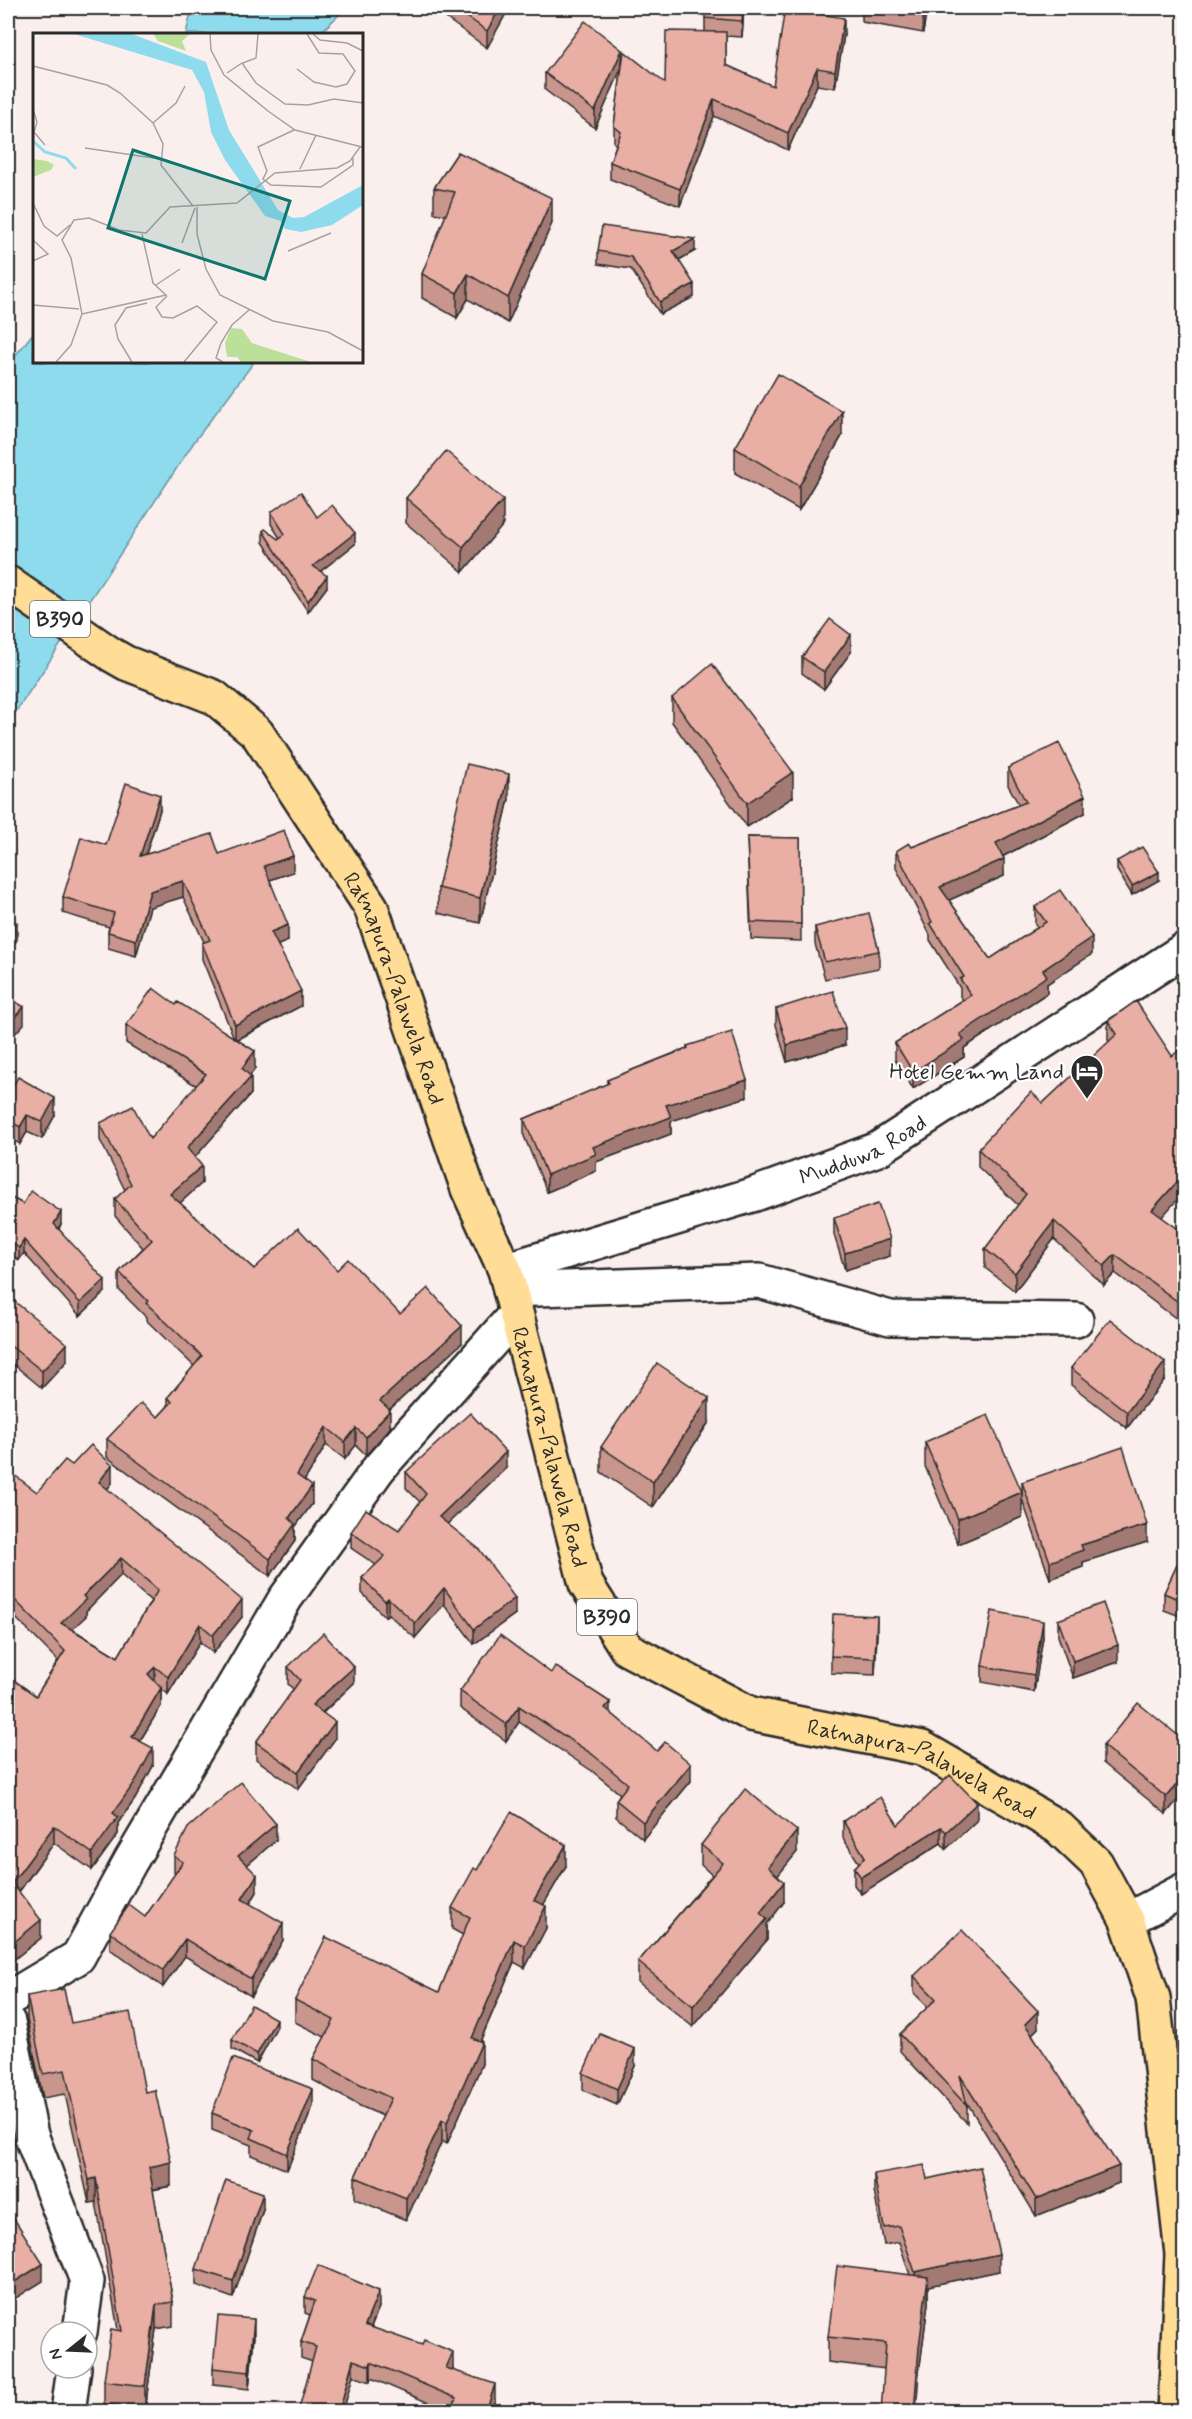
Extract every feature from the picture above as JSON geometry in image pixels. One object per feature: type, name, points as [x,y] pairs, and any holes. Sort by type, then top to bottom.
[{"type":"main road","name":"Ratnapura-Palawela Road","points":[[8,583],[126,663],[214,697],[257,733],[371,907],[468,1189],[511,1292],[586,1584],[627,1649],[751,1714],[922,1748],[1058,1827],[1096,1863],[1127,1920],[1153,1998],[1182,2254],[1175,2412]]},
{"type":"street","name":"Mudduwa Road","points":[[511,1292],[755,1194],[878,1149],[1185,950]]},
{"type":"street","points":[[8,1999],[78,1956],[130,1862],[285,1599],[379,1468],[511,1292],[759,1281],[890,1318],[1076,1320]]},
{"type":"street","points":[[1127,1920],[1185,1890]]},
{"type":"street","points":[[8,2022],[31,2135],[87,2281],[82,2320]]},
{"type":"street","points":[[68,2412],[72,2380]]},
{"type":"water","points":[[192,8],[346,8],[320,33],[186,33]]},
{"type":"water","points":[[33,333],[33,363],[253,363],[194,442],[8,724],[8,365]]},
{"type":"building","points":[[455,8],[500,8],[487,31]]},
{"type":"building","points":[[705,8],[743,8],[742,21],[705,18]]},
{"type":"building","points":[[785,8],[844,18],[835,71],[817,68],[788,133],[714,99],[680,189],[610,162],[621,132],[614,126],[624,51],[665,83],[666,31],[726,32],[726,65],[773,86]]},
{"type":"building","points":[[874,8],[924,8],[923,16]]},
{"type":"building","points":[[585,21],[622,50],[595,111],[545,73]]},
{"type":"building","points":[[458,152],[552,198],[508,298],[468,274],[457,293],[422,274],[455,192],[434,188]]},
{"type":"building","points":[[602,226],[695,239],[673,251],[694,284],[660,302],[631,257],[598,251]]},
{"type":"building","points":[[778,374],[842,411],[799,486],[735,448]]},
{"type":"building","points":[[446,451],[503,500],[463,547],[406,498]]},
{"type":"building","points":[[301,492],[317,517],[332,505],[355,533],[313,566],[327,576],[308,601],[263,531],[265,529],[278,539],[285,534],[271,512]]},
{"type":"building","points":[[830,619],[851,635],[824,672],[802,657]]},
{"type":"building","points":[[712,664],[793,772],[747,803],[672,698]]},
{"type":"building","points":[[1059,743],[1085,796],[996,843],[1004,859],[940,887],[990,959],[1046,922],[1035,907],[1060,890],[1092,937],[1043,970],[1047,976],[960,1034],[964,1040],[913,1072],[895,1043],[971,995],[960,979],[964,977],[930,923],[932,922],[896,851],[909,843],[912,847],[1026,802],[1008,768]]},
{"type":"building","points":[[467,764],[509,774],[480,898],[438,888]]},
{"type":"building","points":[[126,783],[160,795],[140,856],[212,834],[219,854],[284,830],[293,856],[264,866],[288,925],[271,932],[301,991],[235,1025],[202,943],[210,940],[183,881],[150,891],[136,940],[108,932],[114,913],[63,897],[81,837],[106,845]]},
{"type":"building","points":[[747,837],[800,838],[801,924],[751,922]]},
{"type":"building","points":[[1142,847],[1159,872],[1132,886],[1117,861]]},
{"type":"building","points":[[869,913],[879,951],[825,962],[815,927]]},
{"type":"building","points":[[8,917],[17,923],[8,935]]},
{"type":"building","points":[[153,988],[176,1005],[178,1002],[255,1051],[242,1068],[251,1077],[187,1148],[202,1166],[170,1194],[254,1269],[298,1228],[337,1270],[348,1259],[400,1314],[428,1288],[462,1326],[380,1401],[390,1410],[366,1437],[356,1428],[345,1442],[326,1427],[297,1475],[312,1486],[289,1518],[295,1524],[270,1559],[107,1439],[141,1403],[158,1417],[172,1402],[168,1397],[202,1356],[146,1303],[148,1301],[119,1272],[152,1240],[115,1199],[131,1184],[100,1123],[133,1106],[150,1139],[206,1074],[126,1025]]},
{"type":"building","points":[[833,991],[845,1028],[787,1045],[776,1009]]},
{"type":"building","points":[[8,997],[24,1007],[8,1024]]},
{"type":"building","points":[[1136,1001],[1172,1056],[1185,1046],[1185,1086],[1178,1092],[1185,1100],[1185,1173],[1152,1210],[1185,1234],[1185,1307],[1115,1255],[1104,1266],[1054,1221],[1015,1273],[985,1249],[1026,1194],[978,1149],[1031,1092],[1043,1103],[1117,1034],[1108,1021]]},
{"type":"building","points":[[732,1032],[747,1080],[666,1105],[671,1117],[593,1147],[596,1154],[547,1175],[524,1119],[609,1083],[607,1080],[688,1048],[687,1046]]},
{"type":"building","points":[[18,1077],[55,1098],[42,1122],[27,1115],[20,1127],[8,1120],[8,1095]]},
{"type":"building","points":[[31,1191],[61,1212],[54,1224],[105,1280],[80,1303],[24,1240],[19,1248],[8,1240],[8,1196],[23,1204]]},
{"type":"building","points":[[878,1204],[890,1239],[845,1253],[834,1218]]},
{"type":"building","points":[[14,1301],[67,1344],[42,1371],[8,1344],[8,1309]]},
{"type":"building","points":[[1110,1319],[1165,1362],[1127,1412],[1071,1368]]},
{"type":"building","points":[[657,1363],[709,1398],[653,1482],[601,1447]]},
{"type":"building","points":[[470,1413],[506,1452],[439,1517],[479,1549],[515,1598],[474,1629],[444,1588],[415,1623],[388,1598],[385,1601],[362,1578],[385,1556],[351,1532],[366,1509],[399,1530],[426,1494],[406,1472]]},
{"type":"building","points":[[988,1415],[1022,1492],[958,1519],[925,1442]]},
{"type":"building","points":[[91,1445],[112,1465],[99,1482],[242,1600],[213,1635],[200,1624],[168,1677],[155,1667],[148,1674],[161,1688],[132,1737],[153,1748],[135,1782],[113,1813],[118,1817],[92,1853],[54,1826],[12,1883],[41,1920],[8,1947],[8,1676],[36,1696],[65,1651],[8,1593],[8,1481],[13,1474],[37,1492],[65,1460],[72,1465]],"holes":[[[121,1558],[158,1590],[118,1657],[61,1623],[86,1599],[83,1596]]]},
{"type":"building","points":[[1123,1447],[1147,1525],[1081,1545],[1083,1550],[1050,1562],[1022,1482]]},
{"type":"building","points":[[1185,1548],[1185,1602],[1164,1593]]},
{"type":"building","points":[[1103,1603],[1118,1645],[1073,1661],[1058,1620]]},
{"type":"building","points":[[992,1611],[1043,1621],[1034,1675],[982,1666]]},
{"type":"building","points":[[833,1614],[877,1616],[875,1658],[831,1656]]},
{"type":"building","points":[[323,1633],[354,1667],[312,1705],[335,1722],[298,1772],[256,1742],[300,1680],[288,1667]]},
{"type":"building","points":[[500,1635],[551,1673],[555,1666],[610,1702],[605,1708],[657,1751],[665,1742],[691,1764],[643,1822],[616,1800],[628,1784],[592,1754],[519,1706],[506,1724],[460,1691]]},
{"type":"building","points":[[1138,1703],[1185,1741],[1185,1774],[1166,1797],[1103,1746]]},
{"type":"building","points":[[950,1775],[977,1803],[946,1832],[941,1827],[861,1877],[854,1868],[865,1857],[843,1821],[880,1797],[898,1825]]},
{"type":"building","points":[[241,1782],[276,1824],[238,1856],[257,1875],[242,1899],[283,1923],[251,1979],[185,1939],[163,1970],[110,1932],[129,1905],[145,1917],[183,1862],[174,1856],[188,1828]]},
{"type":"building","points":[[745,1789],[797,1831],[768,1867],[784,1882],[760,1913],[767,1919],[693,2006],[638,1962],[723,1863],[701,1845]]},
{"type":"building","points":[[511,1812],[566,1845],[534,1900],[546,1906],[525,1946],[514,1940],[472,2038],[482,2042],[447,2122],[442,2120],[406,2198],[355,2177],[391,2098],[313,2059],[334,2020],[295,2000],[326,1937],[439,1992],[470,1917],[452,1908],[474,1868],[477,1870]]},
{"type":"building","points":[[962,1930],[1038,2011],[1025,2024],[1119,2166],[1036,2199],[960,2075],[967,2106],[900,2034],[936,1999],[914,1976]]},
{"type":"building","points":[[64,1989],[71,2023],[130,2012],[145,2092],[155,2090],[171,2162],[149,2167],[173,2302],[156,2305],[145,2386],[104,2381],[111,2329],[122,2331],[96,2178],[89,2180],[65,2070],[43,2074],[27,1996]]},
{"type":"building","points":[[251,2005],[276,2019],[257,2054],[232,2040]]},
{"type":"building","points":[[600,2034],[635,2049],[617,2089],[583,2073]]},
{"type":"building","points":[[233,2058],[313,2089],[287,2154],[251,2138],[254,2130],[212,2113]]},
{"type":"building","points":[[924,2165],[927,2179],[980,2167],[999,2254],[915,2272],[899,2226],[884,2228],[874,2174]]},
{"type":"building","points":[[226,2180],[263,2193],[233,2281],[196,2269]]},
{"type":"building","points":[[13,2217],[43,2264],[8,2286],[8,2220]]},
{"type":"building","points":[[318,2265],[379,2291],[365,2325],[422,2345],[424,2340],[453,2352],[446,2368],[495,2384],[486,2412],[466,2412],[453,2407],[456,2398],[371,2362],[370,2366],[353,2360],[339,2412],[298,2412],[316,2347],[301,2342],[315,2301],[305,2297]]},
{"type":"building","points":[[837,2266],[928,2277],[914,2412],[881,2412],[886,2343],[828,2337]]},
{"type":"building","points":[[218,2316],[254,2319],[249,2372],[213,2368]]},
{"type":"place","name":"Hotel Gemm Land","points":[[1087,1100]]}]
